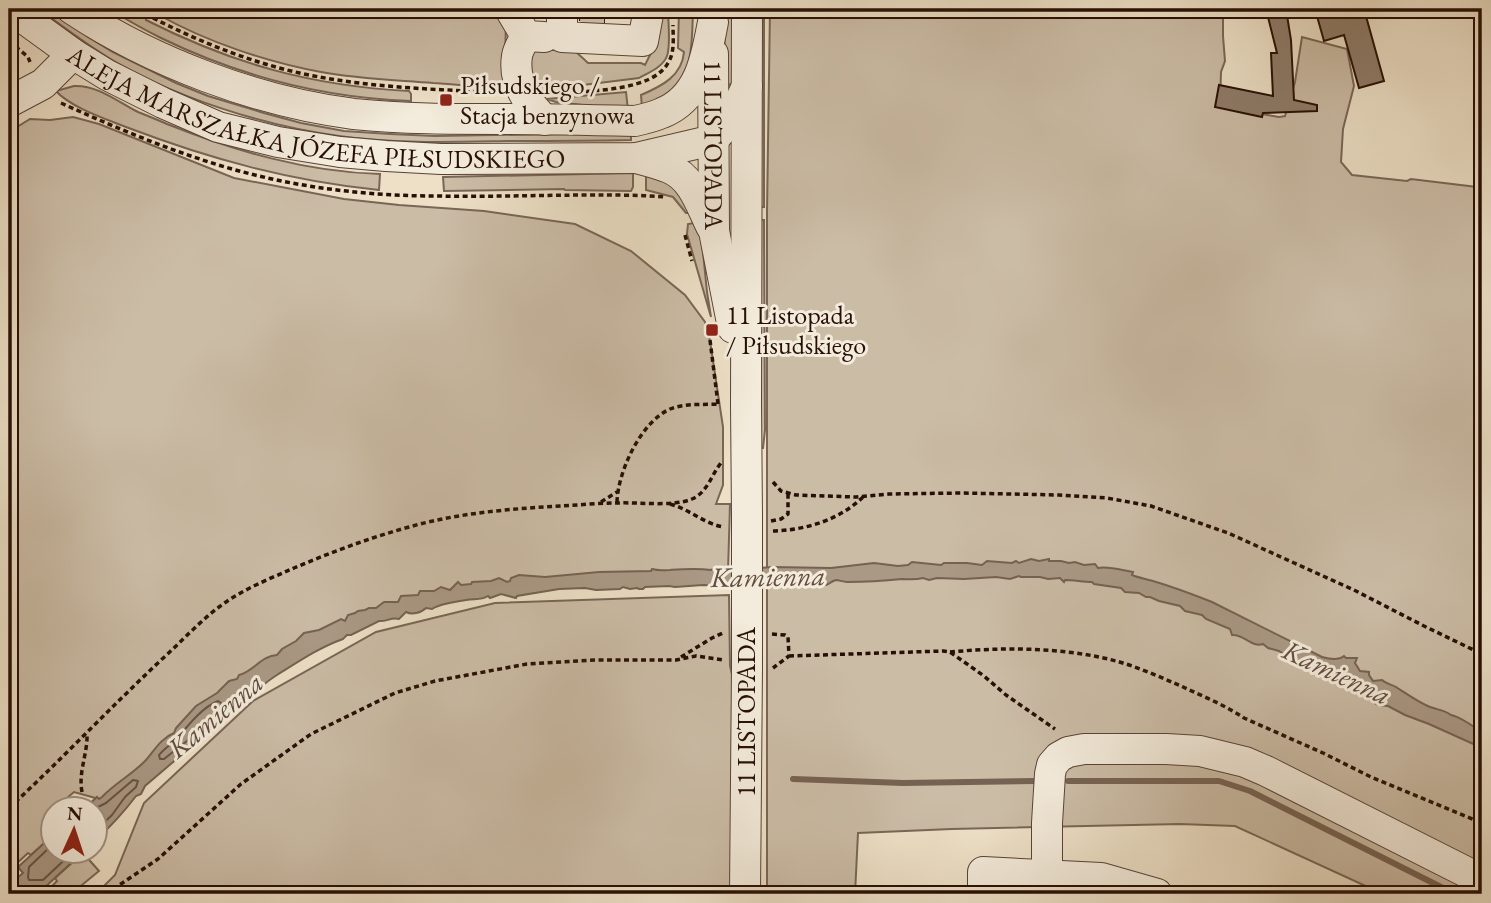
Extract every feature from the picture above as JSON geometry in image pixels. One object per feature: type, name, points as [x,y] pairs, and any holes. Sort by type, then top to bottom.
[{"type":"street","name":"ALEJA MARSZAŁKA JÓZEFA PIŁSUDSKIEGO","points":[[11,9],[107,75],[218,127],[278,142],[340,152],[636,172],[669,168],[683,176],[692,187],[714,231]]},
{"type":"street","name":"ALEJA MARSZAŁKA JÓZEFA PIŁSUDSKIEGO","points":[[72,9],[114,36],[187,69],[230,85],[287,101],[352,113],[400,117],[635,121],[663,113],[677,105],[697,82],[704,68],[714,15]]},
{"type":"street","points":[[510,9],[526,36]]},
{"type":"street","name":"11 LISTOPADA","points":[[732,404],[747,204],[747,9]]},
{"type":"street","name":"11 LISTOPADA","points":[[714,15],[714,231],[733,326],[732,404],[747,453],[747,516],[759,668],[745,894]]},
{"type":"street","points":[[545,120],[523,95],[517,73],[517,54],[526,36],[574,23],[647,16],[643,40],[574,23]]},
{"type":"street","points":[[9,103],[43,83],[73,54]]},
{"type":"street","points":[[713,140],[732,118],[747,86]]},
{"type":"street","points":[[635,121],[675,126],[713,140],[733,172],[747,204]]},
{"type":"street","name":"ALEJA MARSZAŁKA JÓZEFA PIŁSUDSKIEGO","points":[[636,172],[713,140]]},
{"type":"street","points":[[1047,885],[1049,774],[1059,757],[1084,749],[1200,751],[1245,762],[1482,880]]},
{"type":"street","points":[[983,894],[983,872],[1047,885],[1101,878],[1145,892]]},
{"type":"path","points":[[153,18],[217,48],[273,66],[315,76],[376,85],[523,95],[634,86]]},
{"type":"path","points":[[9,41],[28,57],[30,69]]},
{"type":"path","points":[[636,172],[637,196]]},
{"type":"path","points":[[570,195],[672,199]]},
{"type":"path","points":[[715,374],[732,404]]},
{"type":"path","points":[[617,503],[617,492],[624,470],[648,426],[670,409],[706,405]]},
{"type":"path","points":[[9,808],[220,606],[274,576],[349,545],[430,521],[493,510],[668,503],[693,499],[709,484],[722,462],[731,456],[747,453]]},
{"type":"path","points":[[770,478],[781,491],[796,495],[1059,495],[1099,497],[1151,506],[1228,533],[1354,590],[1482,653]]},
{"type":"path","points":[[597,504],[617,492]]},
{"type":"path","points":[[788,493],[788,514]]},
{"type":"path","points":[[789,639],[789,656]]},
{"type":"path","points":[[106,894],[158,859],[241,784],[311,734],[395,692],[435,681],[527,664],[595,660],[676,660],[696,656],[719,658],[759,668],[789,656],[1007,648],[1081,654],[1117,661],[1157,676],[1371,777],[1482,823]]},
{"type":"path","points":[[950,652],[1084,749]]},
{"type":"path","points":[[82,792],[80,781],[88,746],[87,731]]},
{"type":"shaded area","points":[[39,9],[49,9],[113,52],[176,83],[208,96],[301,123],[344,131],[435,136],[631,133],[631,140],[402,141],[360,139],[280,125],[220,108],[161,85],[100,52]]},
{"type":"shaded area","points":[[112,9],[145,10],[146,20],[178,35],[210,49],[274,70],[339,84],[409,91],[411,101],[314,90],[251,74],[161,38]]},
{"type":"shaded area","points":[[158,9],[500,9],[506,19],[505,66],[508,87],[363,78],[301,68],[217,42],[159,15]]},
{"type":"shaded area","points":[[661,9],[668,9],[669,46],[665,60],[655,69],[639,78],[535,91],[525,62],[535,50],[574,50],[588,63],[645,65],[655,45]]},
{"type":"shaded area","points":[[679,9],[693,9],[692,42],[684,76],[671,92],[642,108],[641,95],[670,79],[682,60],[684,52],[678,48]]},
{"type":"shaded area","points":[[725,9],[735,9],[732,84],[728,85],[724,82]]},
{"type":"shaded area","points":[[758,9],[764,9],[764,207],[758,207]]},
{"type":"shaded area","points":[[770,9],[1193,9],[1223,16],[1225,61],[1221,72],[1220,103],[1226,108],[1285,116],[1295,82],[1302,37],[1347,49],[1354,86],[1343,129],[1341,162],[1352,175],[1407,181],[1411,179],[1477,187],[1482,190],[1482,894],[1383,894],[1235,826],[1180,824],[858,833],[855,894],[767,894],[767,212]]},
{"type":"shaded area","points":[[74,86],[100,91],[167,124],[245,151],[325,169],[380,174],[379,190],[282,175],[157,139],[89,112],[56,91]]},
{"type":"shaded area","points":[[626,92],[628,110],[547,99]]},
{"type":"shaded area","points":[[73,117],[99,124],[234,178],[344,199],[484,211],[575,224],[631,251],[685,295],[705,322],[723,427],[723,485],[716,504],[730,504],[728,572],[408,600],[232,684],[114,796],[74,792],[38,794],[38,849],[31,855],[28,853],[15,865],[9,858],[9,132],[30,119]]},
{"type":"shaded area","points":[[633,173],[631,191],[444,191],[443,177]]},
{"type":"shaded area","points":[[646,173],[663,173],[697,213],[686,213],[673,197],[646,190]]},
{"type":"shaded area","points":[[759,220],[764,220],[763,448],[758,448]]},
{"type":"shaded area","points":[[700,222],[711,317],[687,234],[688,224]]},
{"type":"shaded area","points":[[729,595],[730,666],[734,683],[732,894],[96,894],[115,875],[144,803],[253,701],[376,632],[495,603]]},
{"type":"shaded area","points":[[71,864],[93,864],[99,871],[71,894],[46,894],[57,881],[55,878]]},
{"type":"water","name":"Kamienna","points":[[1031,559],[1049,559],[1133,572],[1132,575],[1212,602],[1322,657],[1357,658],[1355,663],[1360,671],[1369,672],[1373,681],[1382,680],[1426,705],[1482,730],[1482,748],[1388,706],[1378,705],[1332,676],[1293,661],[1263,644],[1255,644],[1232,635],[1230,629],[1202,615],[1139,593],[1125,592],[1121,588],[1092,582],[1064,582],[1060,578],[1019,576],[1010,579],[836,580],[826,585],[820,582],[792,582],[771,587],[703,585],[643,589],[559,589],[516,598],[501,594],[439,605],[416,613],[406,612],[399,619],[379,621],[347,635],[240,698],[214,726],[198,736],[193,745],[145,786],[141,794],[136,796],[108,828],[108,794],[105,794],[174,733],[196,706],[217,693],[229,681],[237,679],[266,658],[277,655],[304,633],[319,630],[341,619],[345,621],[348,615],[376,608],[384,602],[398,602],[401,596],[418,595],[420,591],[434,591],[441,587],[450,590],[458,582],[461,585],[499,578],[507,582],[519,575],[545,577],[652,569],[831,568],[874,563],[898,566],[912,562],[941,565],[982,565],[987,561],[1019,563]]},
{"type":"water","points":[[38,849],[38,864],[70,864],[42,890],[37,886],[29,894],[9,894],[9,885],[23,873],[18,867]]},
{"type":"building","points":[[580,9],[604,9],[604,22],[580,20]]},
{"type":"building","points":[[1266,9],[1286,9],[1291,40],[1294,100],[1317,105],[1317,111],[1263,113],[1262,117],[1215,107],[1219,85],[1273,96],[1271,53],[1277,53]]},
{"type":"building","points":[[1315,9],[1364,9],[1384,81],[1359,88],[1344,35],[1324,41]]},
{"type":"waterway","points":[[793,779],[903,783],[1034,781]]},
{"type":"waterway","points":[[1068,781],[1219,781],[1250,791],[1455,894]]},
{"type":"tunnel","points":[[580,22],[604,23]]},
{"type":"place","name":"Piłsudskiego / Stacja benzynowa","points":[[446,100]]},
{"type":"place","name":"11 Listopada / Piłsudskiego","points":[[712,330]]}]
